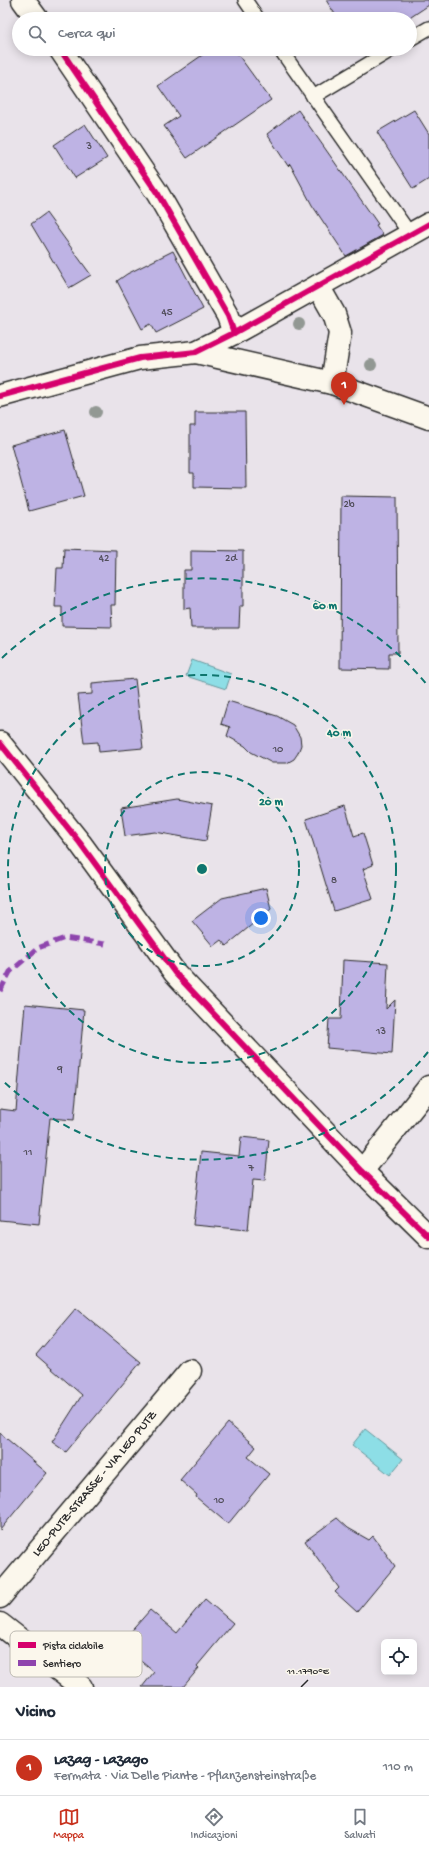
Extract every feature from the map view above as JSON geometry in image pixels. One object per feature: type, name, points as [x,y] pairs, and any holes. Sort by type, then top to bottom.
[{"type":"street","points":[[23,0],[32,12]]},
{"type":"street","points":[[65,56],[158,194],[228,316],[234,333]]},
{"type":"street","points":[[196,352],[234,333],[429,224]]},
{"type":"street","points":[[318,286],[334,314],[340,333],[332,382]]},
{"type":"street","points":[[0,396],[140,358],[196,352],[332,382],[429,418]]},
{"type":"street","points":[[0,743],[80,843],[175,973],[362,1171],[429,1237]]},
{"type":"street","points":[[362,1171],[429,1087]]},
{"type":"street","name":"LEO-PUTZ-STRASSE - VIA LEO PUTZ","points":[[0,1597],[190,1371]]},
{"type":"street","points":[[0,1624],[10,1632]]},
{"type":"street","points":[[68,1677],[81,1687]]},
{"type":"lane","points":[[245,0],[253,12]]},
{"type":"lane","points":[[417,35],[429,28]]},
{"type":"lane","points":[[285,56],[410,234]]},
{"type":"lane","points":[[313,96],[381,56]]},
{"type":"water","points":[[192,660],[231,674],[226,689],[186,676]]},
{"type":"water","points":[[365,1429],[403,1459],[390,1475],[352,1445]]},
{"type":"building","points":[[326,0],[429,0],[429,5],[417,13],[334,12]]},
{"type":"building","points":[[201,56],[239,56],[271,100],[187,158],[164,126],[179,116],[158,86]]},
{"type":"building","points":[[298,110],[378,224],[376,225],[383,235],[346,256],[312,205],[290,164],[288,166],[267,134]]},
{"type":"building","points":[[414,110],[429,134],[429,179],[413,189],[377,132]]},
{"type":"building","points":[[85,124],[107,158],[75,178],[54,145]]},
{"type":"building","points":[[46,213],[91,275],[69,288],[31,224]]},
{"type":"building","points":[[173,251],[203,309],[156,333],[151,324],[142,329],[117,281],[127,274]]},
{"type":"building","points":[[195,412],[245,412],[246,488],[194,487],[194,473],[190,473],[190,426],[195,426]]},
{"type":"building","points":[[65,430],[84,496],[29,511],[11,445]]},
{"type":"building","points":[[341,496],[397,497],[398,653],[389,653],[389,669],[340,668]]},
{"type":"building","points":[[64,548],[116,550],[115,605],[111,605],[112,627],[62,626],[62,607],[55,607],[57,568],[63,568]]},
{"type":"building","points":[[191,550],[243,551],[243,606],[240,606],[239,628],[191,628],[190,608],[184,609],[184,570],[191,570]]},
{"type":"building","points":[[135,679],[143,748],[99,752],[98,742],[84,743],[78,695],[92,694],[92,683]]},
{"type":"building","points":[[228,701],[277,716],[293,725],[300,737],[301,745],[294,759],[287,763],[272,763],[251,752],[245,746],[227,736],[230,727],[221,724]]},
{"type":"building","points":[[177,799],[212,806],[206,841],[155,832],[125,836],[121,808]]},
{"type":"building","points":[[345,806],[354,836],[363,833],[373,865],[363,869],[373,899],[334,911],[306,819]]},
{"type":"building","points":[[266,888],[271,909],[226,946],[221,940],[213,946],[192,921],[222,898]]},
{"type":"building","points":[[343,960],[388,963],[386,1009],[395,1000],[392,1054],[327,1048],[329,1019],[341,1019]]},
{"type":"building","points":[[25,1004],[84,1010],[74,1120],[50,1118],[39,1224],[0,1220],[0,1109],[16,1111]]},
{"type":"building","points":[[241,1137],[269,1140],[265,1181],[253,1180],[248,1230],[193,1225],[201,1152],[239,1156]]},
{"type":"building","points":[[76,1308],[141,1362],[66,1452],[52,1442],[82,1395],[36,1355]]},
{"type":"building","points":[[228,1423],[256,1447],[248,1457],[269,1474],[228,1524],[196,1497],[197,1495],[180,1480]]},
{"type":"building","points":[[0,1433],[47,1473],[0,1530]]},
{"type":"building","points":[[337,1518],[348,1528],[369,1540],[373,1536],[395,1566],[357,1612],[335,1592],[339,1588],[305,1541]]},
{"type":"building","points":[[205,1599],[233,1623],[197,1666],[199,1668],[183,1687],[142,1687],[154,1672],[142,1662],[142,1631],[131,1631],[150,1610],[177,1633]]},
{"type":"marked path","points":[[0,991],[10,972],[38,948],[65,938],[105,944]]},
{"type":"cycle path","points":[[65,56],[158,194],[228,316],[234,333]]},
{"type":"cycle path","points":[[0,396],[140,358],[196,352],[234,333],[429,224]]},
{"type":"cycle path","points":[[0,743],[80,843],[175,973],[362,1171],[429,1237]]},
{"type":"place","name":"Lazag - Lazago","points":[[344,405]]}]
